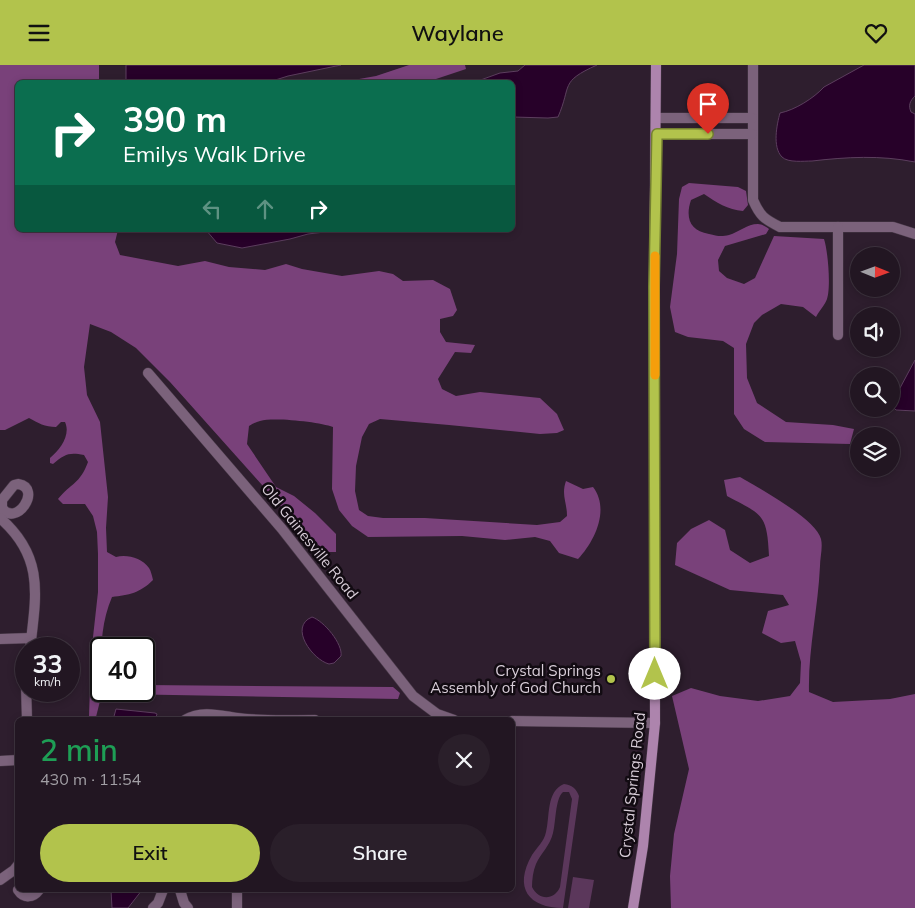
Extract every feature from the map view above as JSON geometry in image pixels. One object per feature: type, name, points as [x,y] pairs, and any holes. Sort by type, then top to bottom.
[{"type":"street","name":"Crystal Springs Road","points":[[632,908],[643,846],[655,723],[654,287],[657,134],[656,65]]},
{"type":"street","points":[[753,65],[753,199],[759,214],[780,227],[893,227],[915,234]]},
{"type":"street","points":[[657,118],[752,118]]},
{"type":"street","points":[[657,134],[752,134]]},
{"type":"street","points":[[838,227],[838,335]]},
{"type":"street","name":"Old Gainesville Road","points":[[148,373],[282,529],[413,695],[437,714],[446,717]]},
{"type":"street","points":[[2,516],[16,535],[32,564],[36,583],[32,637]]},
{"type":"street","points":[[0,639],[15,641]]},
{"type":"street","points":[[26,702],[27,717]]},
{"type":"street","points":[[191,717],[204,714],[229,717]]},
{"type":"street","points":[[515,721],[655,723]]},
{"type":"street","points":[[0,761],[15,760]]},
{"type":"street","points":[[0,880],[15,871]]},
{"type":"street","points":[[21,892],[27,897],[37,892]]},
{"type":"street","points":[[153,908],[158,903],[163,892]]},
{"type":"street","points":[[181,892],[184,903],[188,908]]},
{"type":"street","points":[[236,908],[237,892]]},
{"type":"shaded area","points":[[0,65],[99,65],[99,80],[15,80],[15,232],[118,232],[115,242],[120,255],[178,266],[205,261],[229,267],[265,270],[286,264],[302,269],[342,276],[379,271],[393,274],[403,281],[433,280],[450,289],[457,310],[453,316],[440,319],[440,332],[446,342],[475,345],[471,353],[455,352],[438,379],[442,389],[456,396],[480,392],[540,398],[557,414],[564,430],[557,433],[540,434],[380,419],[369,424],[362,437],[356,466],[355,491],[359,510],[368,516],[383,518],[425,518],[537,525],[560,522],[567,516],[564,495],[566,481],[583,489],[593,487],[598,496],[600,515],[595,534],[578,559],[559,553],[550,541],[535,537],[505,540],[462,536],[368,537],[352,526],[339,510],[332,489],[333,427],[286,420],[267,420],[250,425],[247,444],[276,487],[294,496],[336,534],[336,552],[326,552],[303,531],[170,382],[136,348],[111,332],[90,324],[84,367],[87,395],[100,422],[108,497],[107,552],[116,557],[138,559],[150,569],[153,580],[144,588],[134,593],[112,597],[102,637],[93,637],[98,592],[98,554],[97,532],[93,516],[85,504],[63,504],[58,499],[82,475],[88,462],[84,455],[71,454],[64,456],[53,464],[50,463],[50,458],[61,447],[66,437],[65,422],[52,427],[29,418],[5,430],[0,430]]},
{"type":"shaded area","points":[[126,65],[341,65],[275,80],[126,80]]},
{"type":"shaded area","points":[[409,65],[465,65],[466,69],[433,80],[353,80],[376,76]]},
{"type":"shaded area","points":[[525,65],[597,65],[572,80],[568,85],[558,117],[548,118],[515,117],[515,80],[481,80],[500,73],[518,71]]},
{"type":"shaded area","points":[[864,65],[915,65],[915,96],[911,101],[910,110],[915,114],[915,162],[864,157],[796,161],[782,157],[776,142],[780,113],[804,103],[824,87]]},
{"type":"shaded area","points":[[689,183],[738,187],[746,191],[748,205],[743,211],[727,207],[704,194],[691,200],[689,218],[693,227],[697,230],[721,236],[729,235],[754,224],[769,229],[766,234],[725,246],[718,260],[719,271],[727,278],[744,284],[755,278],[774,236],[824,239],[829,278],[825,303],[816,317],[803,307],[781,304],[762,315],[754,323],[746,344],[747,378],[757,403],[786,422],[833,425],[850,428],[850,444],[765,442],[744,429],[734,414],[734,348],[723,341],[688,337],[675,332],[670,307],[677,254],[679,199],[682,187]]},
{"type":"shaded area","points":[[208,232],[324,232],[242,248],[217,243]]},
{"type":"shaded area","points":[[915,360],[915,411],[900,410],[900,388]]},
{"type":"shaded area","points":[[740,477],[798,513],[817,531],[821,539],[822,549],[810,661],[809,692],[833,702],[890,699],[915,694],[915,908],[671,908],[670,876],[674,834],[689,769],[672,696],[691,688],[720,696],[758,701],[790,696],[800,683],[801,662],[795,641],[781,643],[762,633],[768,611],[789,605],[783,595],[730,590],[675,565],[677,543],[691,529],[709,520],[725,530],[730,550],[750,563],[769,556],[767,532],[761,517],[748,507],[727,496],[724,480]]},
{"type":"shaded area","points":[[312,617],[327,628],[339,645],[341,656],[334,663],[329,664],[316,656],[306,643],[302,628],[305,622]]},
{"type":"shaded area","points":[[155,685],[393,687],[400,693],[398,699],[155,695]]},
{"type":"shaded area","points":[[90,686],[90,702],[100,702],[96,717],[89,716]]},
{"type":"shaded area","points":[[116,709],[157,714],[156,717],[114,717]]},
{"type":"shaded area","points":[[564,784],[569,785],[575,789],[579,796],[563,908],[551,907],[533,900],[524,886],[526,867],[545,836],[551,798],[558,787]],"holes":[[[563,792],[569,792],[572,799],[560,887],[554,895],[546,897],[538,894],[532,887],[532,878],[536,864],[552,838],[560,795]]]},
{"type":"shaded area","points":[[573,877],[594,880],[589,908],[568,908]]},
{"type":"shaded area","points":[[111,892],[140,892],[128,908],[112,908]]},
{"type":"slow traffic","points":[[655,256],[655,375]]},
{"type":"place","name":"Crystal Springs Assembly of God Church","points":[[611,679]]},
{"type":"route","points":[[655,674],[654,287],[657,134],[708,134]]}]
